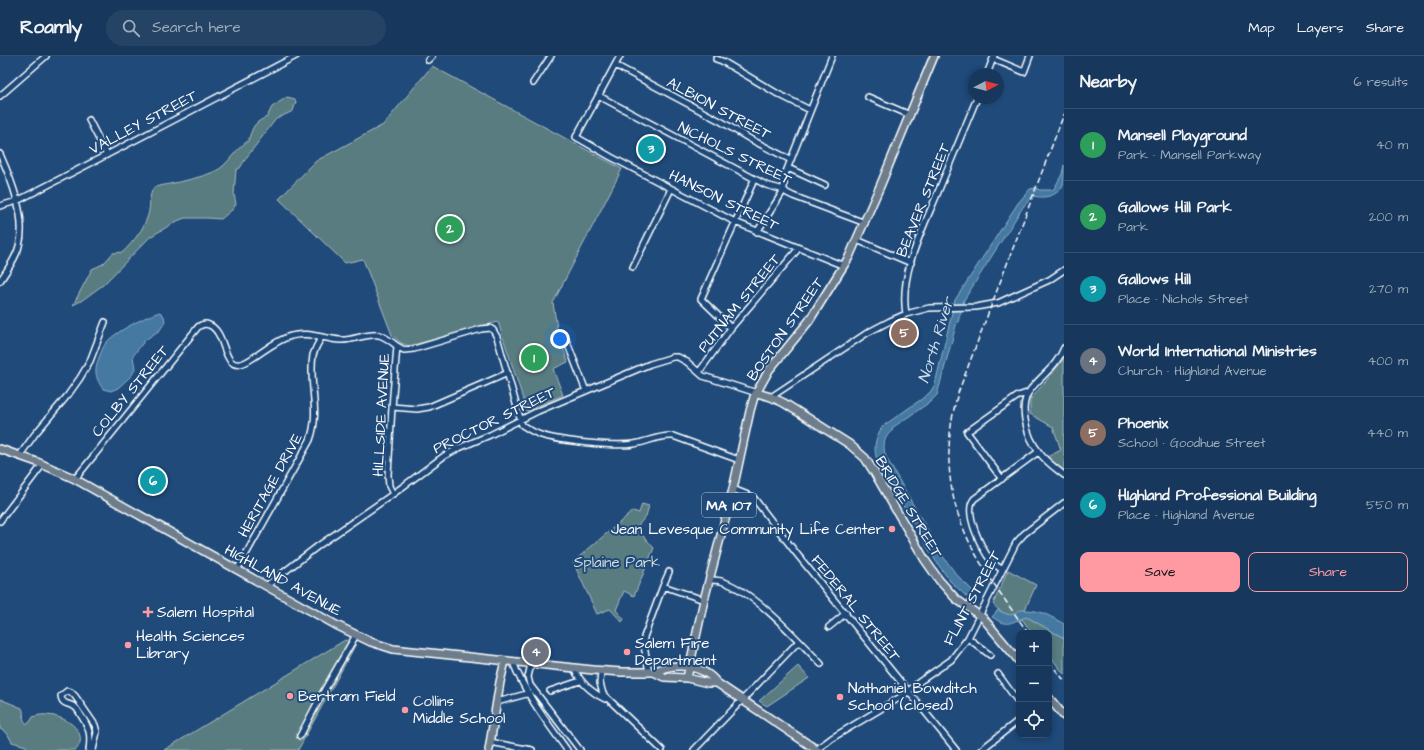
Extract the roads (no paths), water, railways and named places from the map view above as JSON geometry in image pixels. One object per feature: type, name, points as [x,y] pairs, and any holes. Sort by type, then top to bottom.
[{"type":"main road","name":"BOSTON STREET","points":[[687,678],[704,600],[733,489],[750,411],[757,393],[769,370],[810,321],[844,266],[865,223],[934,56]]},
{"type":"main road","name":"BRIDGE STREET","points":[[757,393],[784,403],[849,444],[865,458],[937,578],[956,599],[987,623],[1016,658]]},
{"type":"main road","name":"HIGHLAND AVENUE","points":[[0,449],[43,464],[75,479],[266,586],[356,635],[381,646],[602,671],[652,672]]},
{"type":"main road","points":[[489,750],[498,702],[500,682],[505,661]]},
{"type":"main road","points":[[652,672],[663,667],[680,666],[689,667],[704,672],[712,676],[717,683],[816,750]]},
{"type":"main road","points":[[652,672],[664,677],[687,678],[708,683],[717,683]]},
{"type":"main road","points":[[1052,702],[1064,716]]},
{"type":"street","points":[[0,96],[46,56]]},
{"type":"street","name":"VALLEY STREET","points":[[0,206],[17,201],[296,56]]},
{"type":"street","points":[[533,83],[551,56]]},
{"type":"street","points":[[599,96],[620,56]]},
{"type":"street","points":[[758,232],[784,190],[784,177],[832,56]]},
{"type":"street","points":[[990,68],[994,58],[1024,72],[1030,56]]},
{"type":"street","points":[[716,59],[810,110]]},
{"type":"street","name":"ALBION STREET","points":[[615,65],[791,160]]},
{"type":"street","name":"HANSON STREET","points":[[599,96],[576,137],[735,222],[844,266]]},
{"type":"street","name":"NICHOLS STREET","points":[[599,96],[754,180],[784,190],[793,196],[865,223]]},
{"type":"street","points":[[868,97],[910,115]]},
{"type":"street","name":"BEAVER STREET","points":[[906,314],[904,303],[905,289],[910,263],[920,235],[975,104]]},
{"type":"street","points":[[88,120],[107,155]]},
{"type":"street","points":[[0,154],[17,201],[21,240],[15,257],[0,281]]},
{"type":"street","points":[[788,168],[825,184]]},
{"type":"street","points":[[731,328],[701,300],[754,180]]},
{"type":"street","points":[[633,267],[671,189]]},
{"type":"street","points":[[857,240],[910,263]]},
{"type":"street","name":"PUTNAM STREET","points":[[699,372],[731,328],[799,248]]},
{"type":"street","points":[[771,397],[867,333],[906,314],[929,308],[984,306],[998,303],[1063,273]]},
{"type":"street","points":[[20,455],[80,378],[90,361],[105,322]]},
{"type":"street","name":"COLBY STREET","points":[[75,479],[198,327],[202,324],[207,324]]},
{"type":"street","name":"HILLSIDE AVENUE","points":[[207,324],[217,331],[227,356],[231,363],[234,364],[246,362],[290,336],[302,335],[345,340],[378,335],[388,339],[397,346],[388,475],[389,486],[393,494]]},
{"type":"street","points":[[397,346],[404,350],[414,350],[481,329],[491,328],[497,337],[522,425],[540,434],[585,442],[630,444],[662,436],[673,436],[739,460]]},
{"type":"street","points":[[565,337],[586,391]]},
{"type":"street","name":"HERITAGE DRIVE","points":[[237,570],[310,440],[315,421],[313,362],[314,354],[321,338]]},
{"type":"street","points":[[1002,479],[967,432],[1018,396],[1027,393],[1057,361],[1064,348]]},
{"type":"street","name":"PROCTOR STREET","points":[[266,586],[318,546],[393,494],[444,456],[538,411],[650,364],[673,357],[683,359],[709,378],[757,393]]},
{"type":"street","points":[[392,407],[410,409],[429,407],[508,373]]},
{"type":"street","points":[[1027,393],[1025,417],[1029,432],[1038,452],[1064,475]]},
{"type":"street","points":[[1002,570],[991,561],[976,532],[970,509],[972,502],[1038,452]]},
{"type":"street","points":[[0,521],[3,513],[43,464]]},
{"type":"street","name":"FEDERAL STREET","points":[[733,489],[753,497],[796,553],[956,750]]},
{"type":"street","name":"FLINT STREET","points":[[816,750],[832,738],[908,691],[951,660],[968,638],[1012,549],[1020,538],[1064,503]]},
{"type":"street","points":[[652,672],[644,646],[644,637],[669,572]]},
{"type":"street","points":[[709,580],[729,584],[752,599],[799,641],[821,664]]},
{"type":"street","points":[[663,586],[704,600]]},
{"type":"street","points":[[829,628],[846,613]]},
{"type":"street","points":[[300,736],[314,707],[356,635]]},
{"type":"street","points":[[968,638],[990,655]]},
{"type":"street","points":[[694,750],[799,641]]},
{"type":"street","points":[[513,662],[527,693],[567,750]]},
{"type":"street","points":[[531,664],[528,672],[528,680],[535,692],[580,750]]},
{"type":"street","points":[[574,668],[580,680],[593,693],[610,702]]},
{"type":"street","points":[[602,671],[601,687],[603,694],[662,750]]},
{"type":"street","points":[[998,674],[1018,702]]},
{"type":"street","points":[[550,691],[580,680]]},
{"type":"street","points":[[90,750],[91,738],[87,724],[76,708],[63,702],[61,699],[61,696],[67,692],[71,692],[75,696],[95,726],[97,736],[93,750]]},
{"type":"street","points":[[498,702],[535,692]]},
{"type":"street","points":[[981,750],[1016,722]]},
{"type":"street","points":[[490,742],[532,750]]},
{"type":"water","points":[[1064,165],[1063,185],[1061,189],[1058,192],[1046,197],[1033,196],[1023,207],[964,300],[937,395],[930,402],[892,428],[893,430],[887,436],[884,443],[884,451],[887,459],[942,555],[956,574],[974,592],[969,599],[950,581],[935,560],[878,463],[875,453],[875,444],[883,426],[931,391],[935,384],[955,300],[1018,203],[1030,189],[1054,189],[1062,174]]},
{"type":"water","points":[[160,312],[164,316],[165,322],[160,330],[145,340],[133,356],[135,369],[132,375],[118,388],[111,391],[103,389],[97,379],[96,369],[99,357],[106,343],[116,334],[131,325]]},
{"type":"water","points":[[998,610],[1012,615],[1021,610],[1036,611],[1046,614],[1064,624],[1064,638],[1027,617],[1010,623],[1003,623],[992,617]]},
{"type":"railway","points":[[1026,630],[985,570],[964,530],[953,496],[950,479],[949,445],[958,393],[1064,114]]},
{"type":"railway","points":[[1052,666],[1064,680]]},
{"type":"place","name":"Gallows Hill","points":[[651,149]]},
{"type":"place","name":"Gallows Hill Park","points":[[450,229]]},
{"type":"place","name":"Phoenix","points":[[904,333]]},
{"type":"place","name":"Mansell Playground","points":[[534,358]]},
{"type":"place","name":"HIghland Professional Building","points":[[153,481]]},
{"type":"place","name":"Jean Levesque Community Life Center","points":[[892,529]]},
{"type":"place","name":"Salem Hospital","points":[[148,612]]},
{"type":"place","name":"Health Sciences Library","points":[[128,645]]},
{"type":"place","name":"World International Ministries","points":[[536,652]]},
{"type":"place","name":"Salem Fire Department","points":[[627,652]]},
{"type":"place","name":"Bertram Field","points":[[290,696]]},
{"type":"place","name":"Nathaniel Bowditch School (closed)","points":[[840,697]]},
{"type":"place","name":"Collins Middle School","points":[[405,710]]},
{"type":"water label","name":"North River","points":[[935,340]]},
{"type":"park label","name":"Splaine Park","points":[[617,562]]}]
